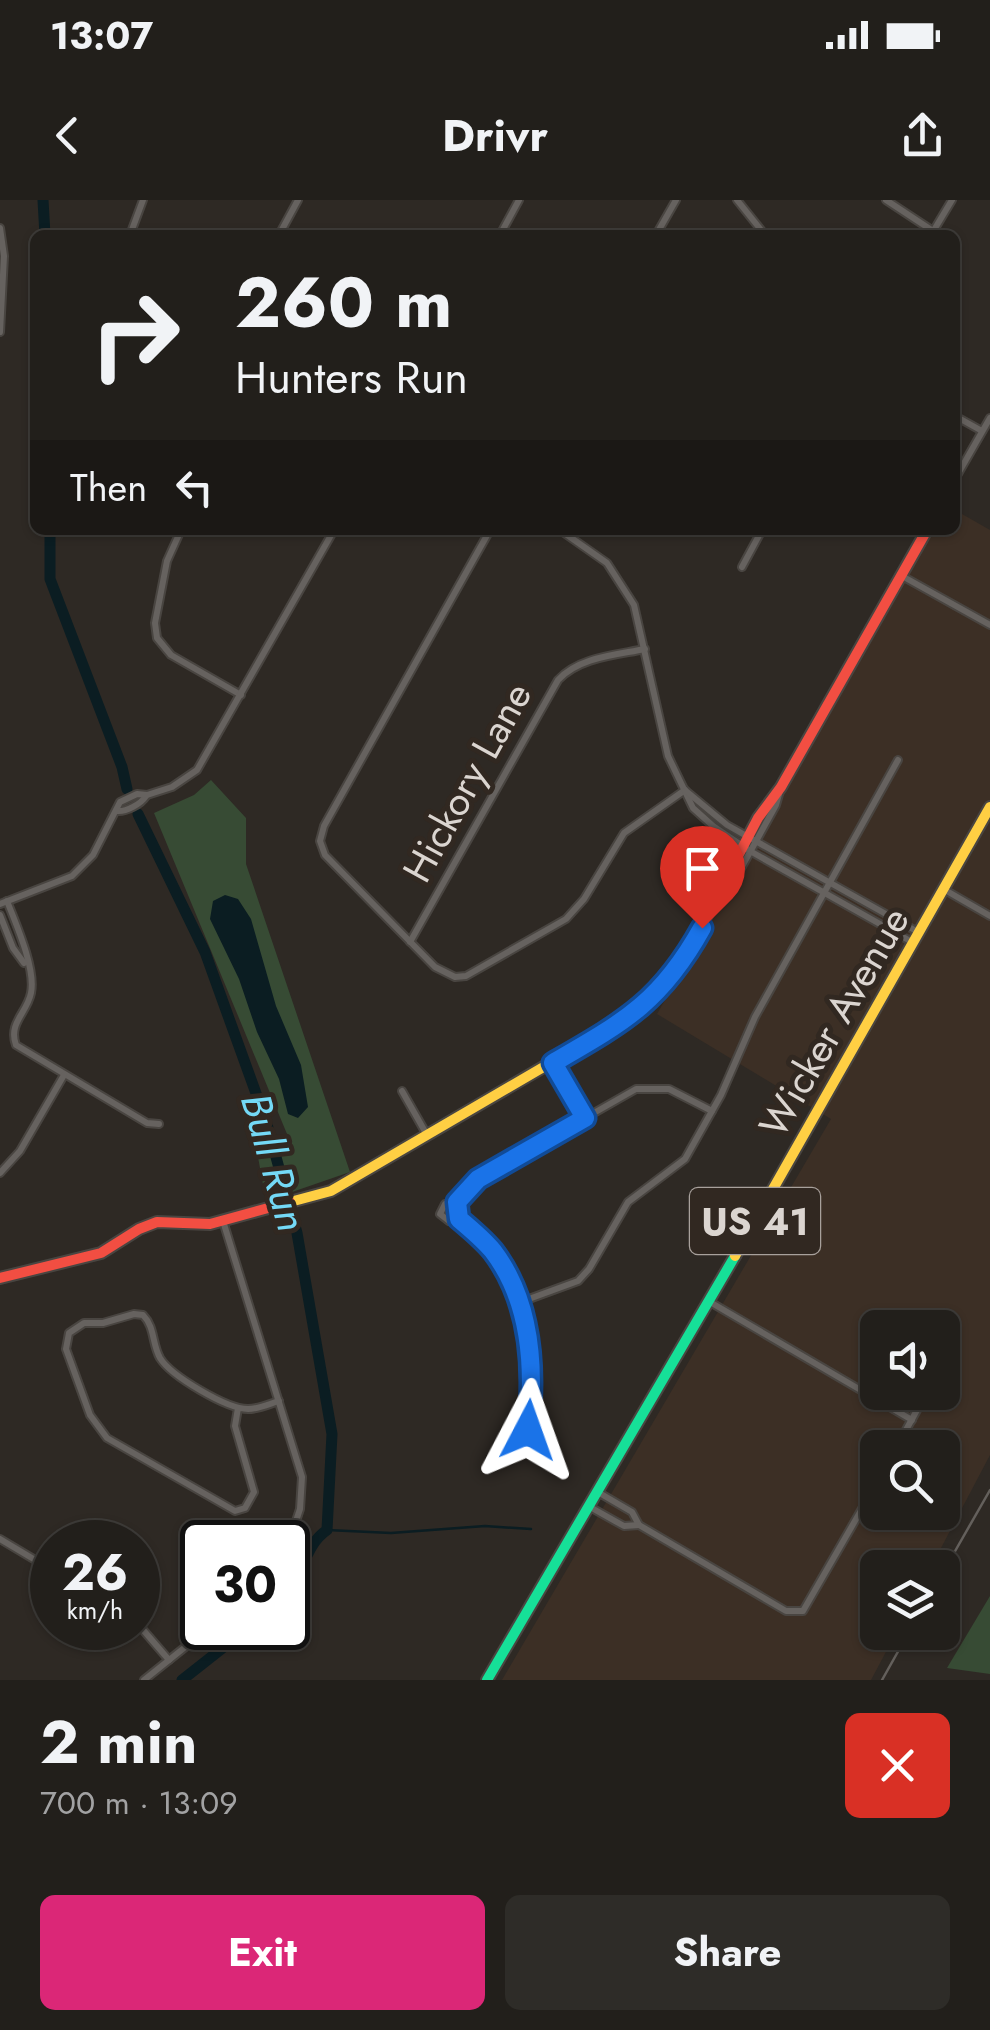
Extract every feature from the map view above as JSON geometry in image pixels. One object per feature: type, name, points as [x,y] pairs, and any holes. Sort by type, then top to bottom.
[{"type":"main road","points":[[0,1278],[101,1254],[157,1222],[197,1225],[222,1221],[338,1188],[622,1023],[648,1002],[680,966],[712,911],[716,894],[750,843],[769,800],[781,787],[923,535]]},
{"type":"main road","name":"Wicker Avenue","points":[[487,1680],[709,1301],[990,807]]},
{"type":"street","points":[[132,230],[143,200]]},
{"type":"street","points":[[282,230],[298,200]]},
{"type":"street","points":[[503,230],[520,200]]},
{"type":"street","points":[[659,230],[676,200]]},
{"type":"street","points":[[738,200],[761,230]]},
{"type":"street","points":[[886,200],[928,230]]},
{"type":"street","points":[[934,230],[952,200]]},
{"type":"street","points":[[0,228],[4,256],[0,332]]},
{"type":"street","points":[[960,470],[990,418]]},
{"type":"street","points":[[960,419],[982,431]]},
{"type":"street","points":[[179,535],[167,561],[155,622],[157,638],[171,655],[241,695]]},
{"type":"street","points":[[26,966],[24,944],[4,903],[78,872],[93,855],[108,820],[124,799],[178,784],[197,770],[331,535]]},
{"type":"street","points":[[487,535],[324,826],[321,846],[328,859],[435,968],[455,977],[476,973],[566,919],[584,898],[624,833],[685,790]]},
{"type":"street","points":[[568,535],[592,551],[619,579],[634,605],[666,748],[688,803],[703,818],[831,882],[917,939]]},
{"type":"street","points":[[742,567],[759,535]]},
{"type":"street","points":[[901,575],[990,625]]},
{"type":"street","name":"Hickory Lane","points":[[410,942],[561,677],[583,663],[645,649]]},
{"type":"street","points":[[518,1304],[568,1288],[582,1278],[624,1208],[642,1190],[681,1164],[712,1111],[753,1022],[898,760]]},
{"type":"street","points":[[750,843],[825,893],[917,939]]},
{"type":"street","points":[[944,890],[990,916]]},
{"type":"street","points":[[0,916],[31,978],[30,996],[14,1025],[14,1040],[20,1048],[148,1123],[159,1124]]},
{"type":"street","points":[[553,1063],[585,1118]]},
{"type":"street","points":[[0,1172],[17,1156],[64,1075]]},
{"type":"street","points":[[528,1430],[531,1358],[518,1304],[497,1258],[457,1211],[459,1198],[478,1179],[630,1092],[649,1087],[674,1090],[712,1111]]},
{"type":"street","points":[[402,1091],[428,1136]]},
{"type":"street","points":[[222,1221],[304,1484],[296,1520]]},
{"type":"street","points":[[709,1301],[912,1420]]},
{"type":"street","points":[[238,1408],[235,1426],[254,1488],[242,1510],[231,1510],[102,1434],[90,1415],[66,1349],[71,1330],[84,1323],[143,1315],[149,1322],[154,1346],[167,1367],[238,1408],[255,1408],[279,1400]]},
{"type":"street","points":[[906,1430],[917,1410]]},
{"type":"street","points":[[596,1491],[632,1512],[639,1525],[786,1611],[803,1611],[860,1511]]},
{"type":"street","points":[[588,1506],[624,1526],[639,1525]]},
{"type":"street","points":[[0,1540],[30,1557]]},
{"type":"street","points":[[160,1650],[169,1660]]},
{"type":"street","points":[[144,1680],[182,1650]]},
{"type":"shaded area","points":[[960,513],[990,530],[990,1455],[960,1512],[960,1430],[860,1430],[860,1530],[950,1530],[940,1550],[860,1550],[860,1650],[887,1650],[871,1680],[502,1680],[831,1119],[657,1014],[930,535],[960,535]]},
{"type":"shaded area","points":[[225,895],[238,899],[251,919],[276,1006],[301,1065],[308,1107],[298,1118],[288,1114],[279,1079],[239,979],[210,919],[213,901]]},
{"type":"green space","points":[[211,780],[246,818],[246,864],[350,1172],[266,1201],[256,1146],[287,1134],[154,813],[194,795]]},
{"type":"green space","points":[[990,1596],[990,1674],[947,1668]]},
{"type":"waterway","name":"Bull Run","points":[[43,200],[45,230]]},
{"type":"waterway","name":"Bull Run","points":[[50,535],[50,579],[127,789]]},
{"type":"waterway","name":"Bull Run","points":[[138,814],[205,952],[266,1121],[297,1233],[332,1434],[327,1530],[310,1549]]},
{"type":"waterway","points":[[327,1530],[391,1533],[485,1526],[531,1529]]},
{"type":"waterway","points":[[182,1680],[220,1650]]},
{"type":"railway","points":[[956,1550],[990,1490]]},
{"type":"railway","points":[[882,1680],[899,1650]]},
{"type":"traffic: fast","points":[[487,1680],[735,1256]]},
{"type":"traffic: slow","points":[[735,1256],[990,807]]},
{"type":"traffic: slow","points":[[290,1202],[331,1191],[636,1013],[672,974],[695,938]]},
{"type":"traffic: jam","points":[[695,938],[758,818],[781,787],[924,535]]},
{"type":"traffic: jam","points":[[0,1278],[101,1253],[157,1222],[210,1224],[290,1202]]},
{"type":"route","points":[[528,1430],[531,1358],[514,1290],[492,1251],[459,1219],[457,1202],[478,1179],[585,1118],[553,1063],[622,1023],[648,1002],[680,966],[702,928]]}]
